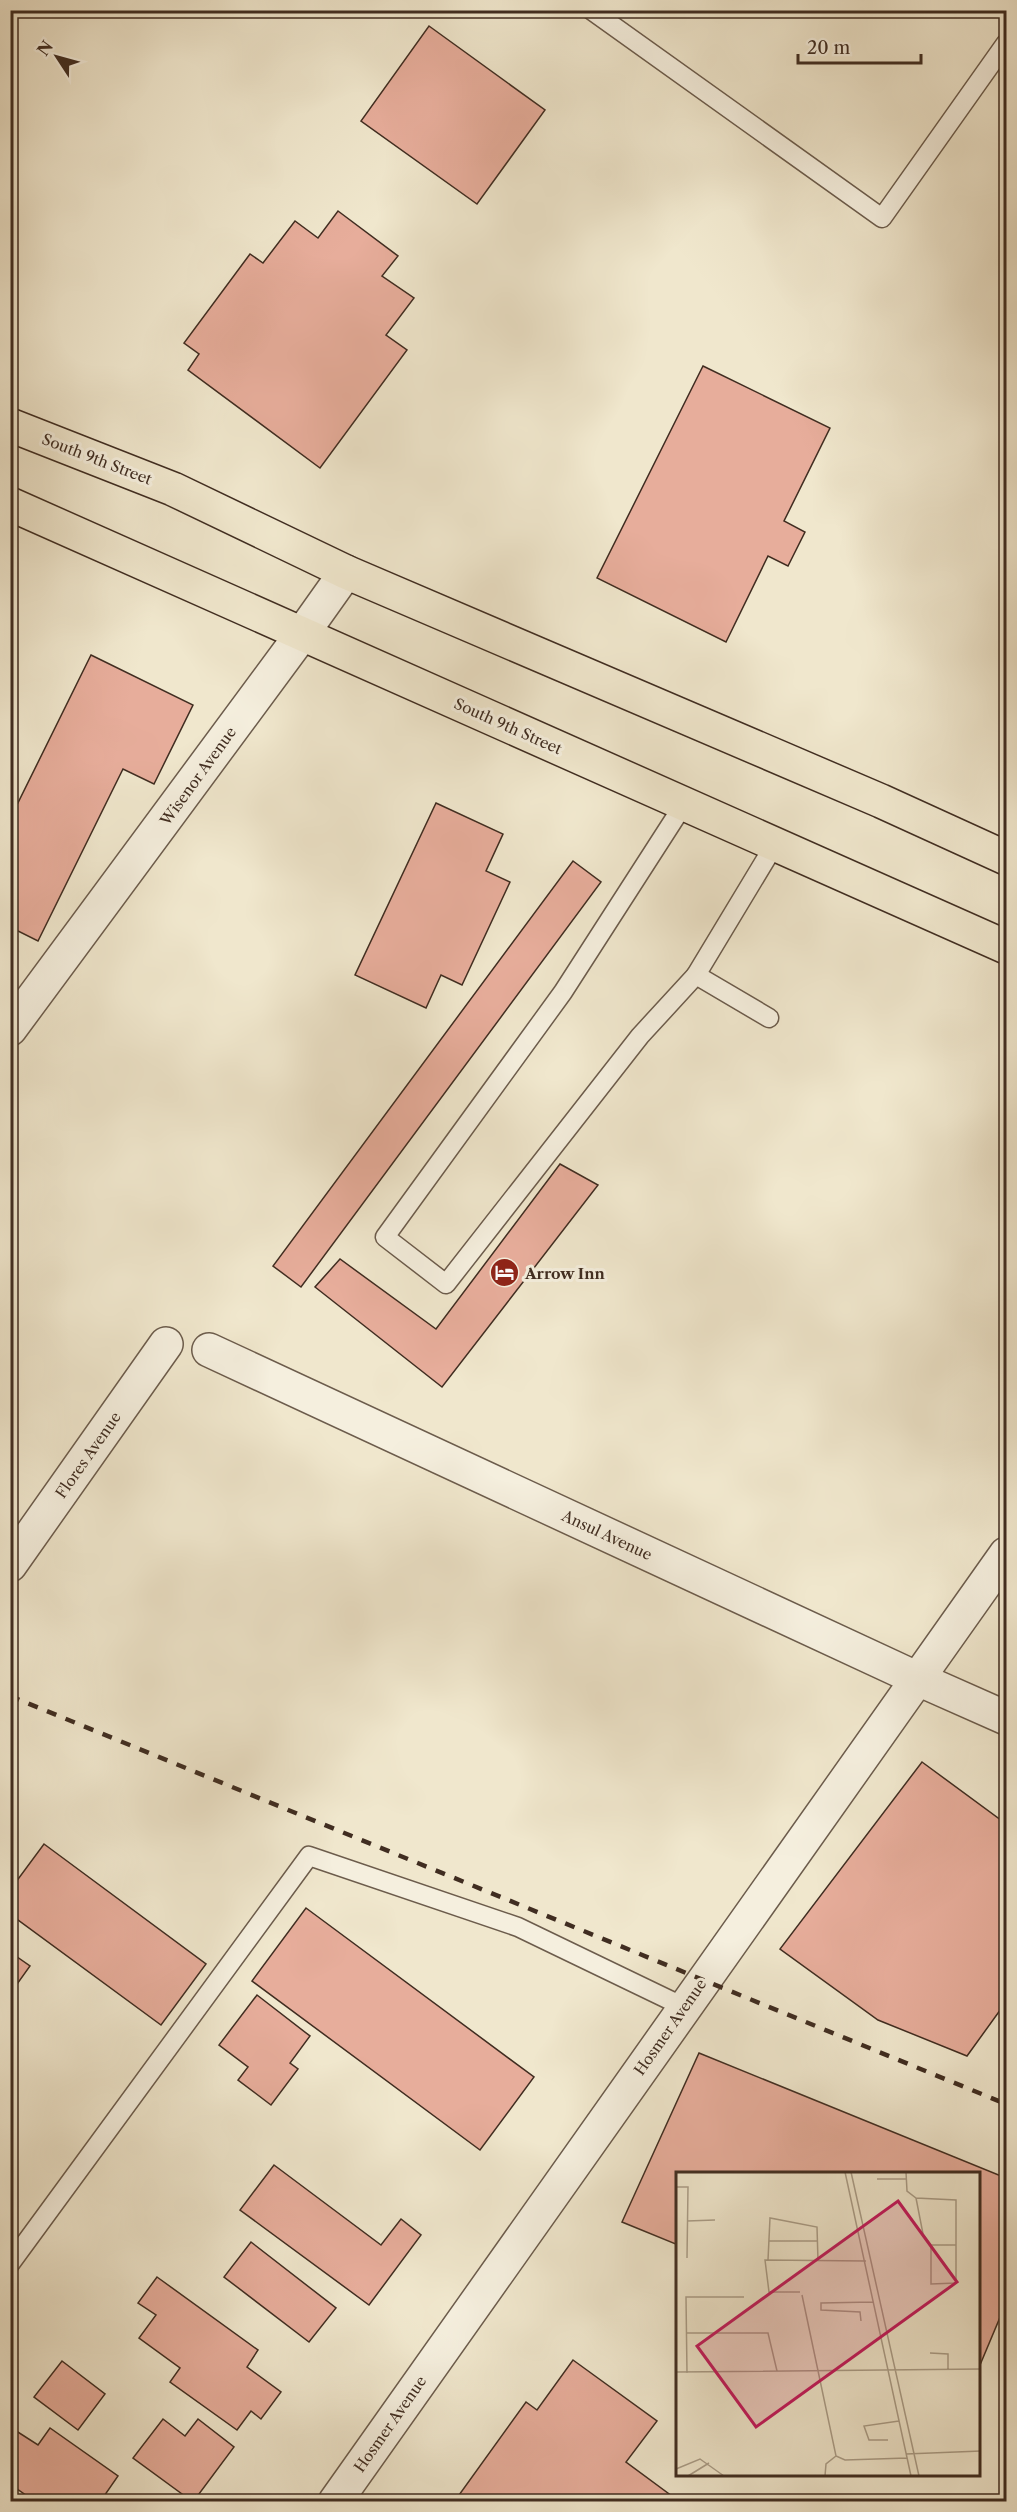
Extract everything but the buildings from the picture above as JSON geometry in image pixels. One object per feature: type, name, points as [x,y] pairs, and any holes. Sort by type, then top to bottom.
[{"type":"main road","name":"South 9th Street","points":[[10,425],[173,489],[346,572],[881,801],[1006,858]]},
{"type":"main road","name":"South 9th Street","points":[[10,504],[1006,947]]},
{"type":"street","name":"Wisenor Avenue","points":[[14,1017],[49,978],[346,572]]},
{"type":"street","name":"Flores Avenue","points":[[10,1565],[166,1344]]},
{"type":"street","name":"Ansul Avenue","points":[[209,1350],[1006,1718]]},
{"type":"street","name":"Hosmer Avenue","points":[[335,2502],[1006,1554]]},
{"type":"lane","points":[[591,10],[882,218],[1006,43]]},
{"type":"lane","points":[[684,804],[563,992],[384,1237],[446,1284],[640,1036],[696,975],[775,844]]},
{"type":"lane","points":[[696,975],[769,1018]]},
{"type":"lane","points":[[10,2264],[309,1856],[518,1927],[684,2007]]},
{"type":"railway","points":[[10,1696],[1006,2104]]},
{"type":"place","name":"Arrow Inn","points":[[504,1273]]}]
